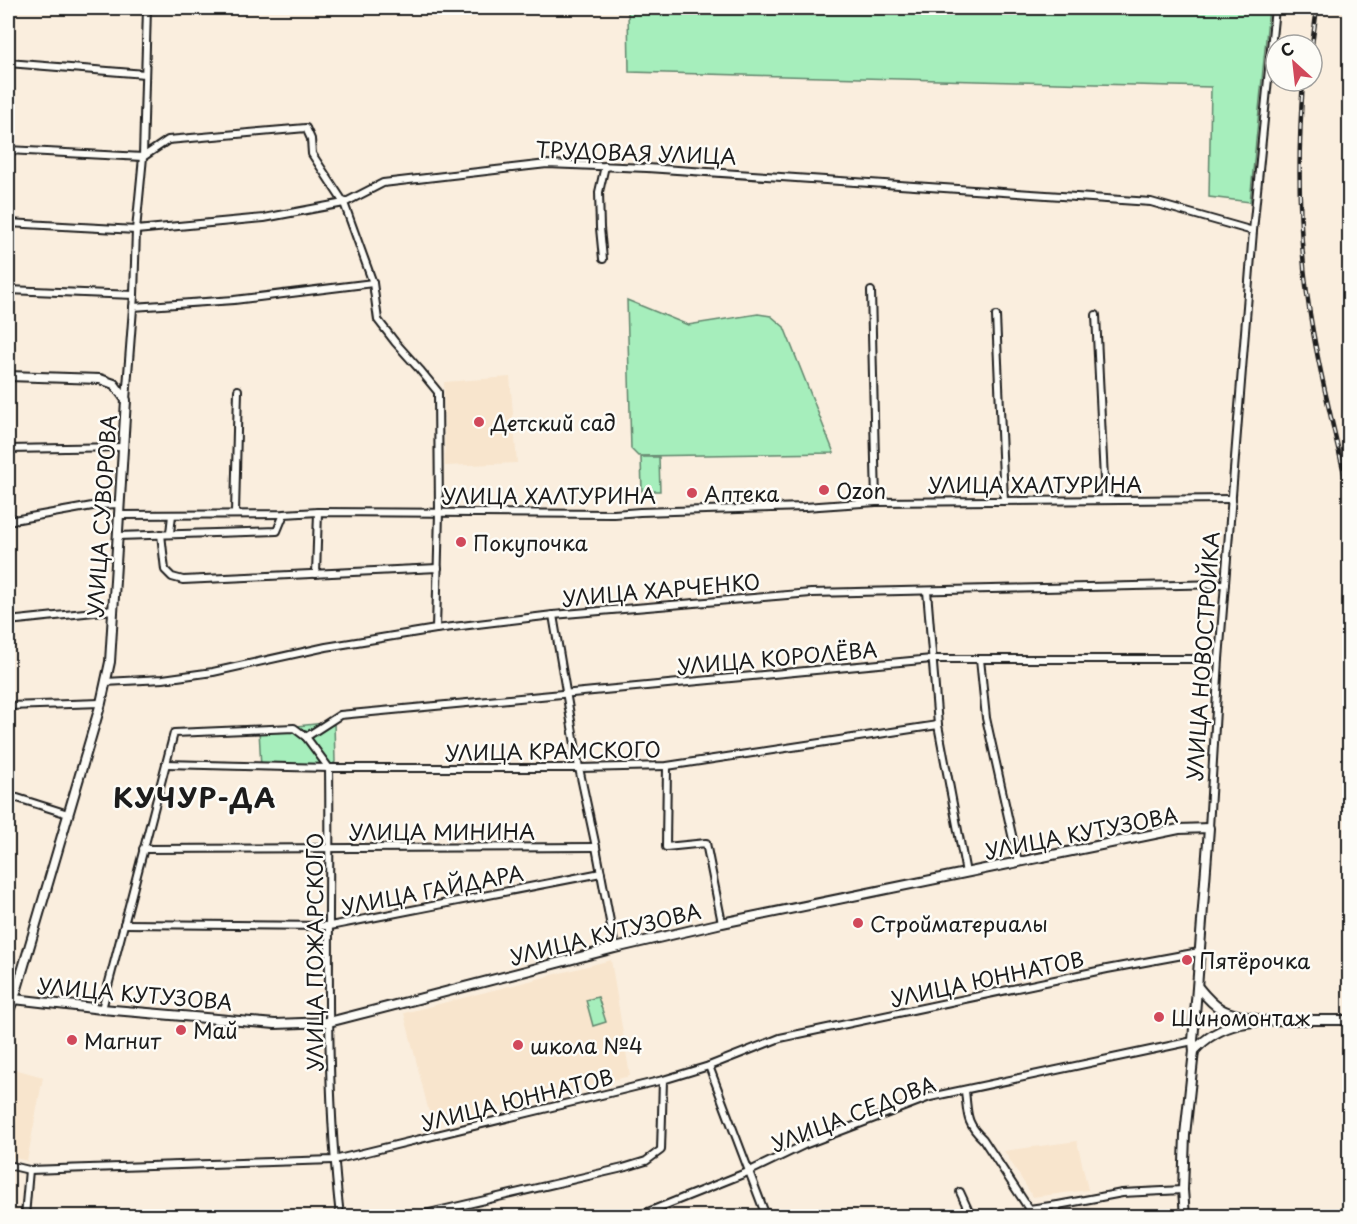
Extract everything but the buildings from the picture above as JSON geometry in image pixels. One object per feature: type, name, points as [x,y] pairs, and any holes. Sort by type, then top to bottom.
[{"type":"main road","points":[[8,376],[100,379],[114,384],[126,400]]},
{"type":"main road","name":"УЛИЦА СУВОРОВА","points":[[8,1012],[101,703],[110,662],[126,400]]},
{"type":"main road","name":"УЛИЦА КУТУЗОВА","points":[[11,998],[102,1009],[275,1024],[329,1022],[615,948],[722,923],[1179,829],[1209,828]]},
{"type":"main road","name":"УЛИЦА НОВОСТРОЙКА","points":[[1185,1216],[1185,1136],[1194,1051],[1209,828]]},
{"type":"main road","points":[[1198,987],[1220,1010],[1260,1020]]},
{"type":"main road","points":[[1194,1051],[1203,1041],[1217,1032],[1235,1025],[1260,1020],[1350,1020]]},
{"type":"street","name":"УЛИЦА СУВОРОВА","points":[[126,400],[134,295],[136,230],[143,157],[147,8]]},
{"type":"street","name":"УЛИЦА НОВОСТРОЙКА","points":[[1209,828],[1219,659],[1253,231],[1275,8]]},
{"type":"street","points":[[8,63],[145,74]]},
{"type":"street","points":[[8,150],[143,157],[168,140],[306,128],[311,139],[312,154],[345,203],[373,283],[378,320],[438,392],[439,512],[436,629]]},
{"type":"street","name":"ТРУДОВАЯ УЛИЦА","points":[[8,223],[136,230],[264,219],[345,203],[383,183],[547,164],[659,168],[1151,202],[1253,231]]},
{"type":"street","points":[[603,259],[599,192],[605,166]]},
{"type":"street","points":[[133,307],[234,300],[373,283]]},
{"type":"street","points":[[8,290],[134,295]]},
{"type":"street","points":[[871,291],[876,502]]},
{"type":"street","points":[[1096,315],[1105,500]]},
{"type":"street","points":[[996,316],[1004,501]]},
{"type":"street","points":[[235,513],[238,390]]},
{"type":"street","points":[[8,449],[123,447]]},
{"type":"street","name":"УЛИЦА ХАЛТУРИНА","points":[[118,515],[318,512],[614,514],[876,502],[1232,499]]},
{"type":"street","points":[[8,521],[98,505],[120,504]]},
{"type":"street","points":[[316,574],[318,512]]},
{"type":"street","points":[[117,536],[277,531],[284,514]]},
{"type":"street","points":[[170,534],[172,515]]},
{"type":"street","points":[[161,534],[165,570],[172,577],[183,580],[438,568]]},
{"type":"street","name":"УЛИЦА ХАРЧЕНКО","points":[[105,682],[163,679],[213,672],[303,651],[436,629],[553,615],[811,593],[1225,584]]},
{"type":"street","points":[[927,591],[939,725],[966,873]]},
{"type":"street","points":[[8,621],[113,610]]},
{"type":"street","points":[[553,615],[579,768],[615,948]]},
{"type":"street","points":[[980,658],[986,718],[1018,862]]},
{"type":"street","name":"УЛИЦА КОРОЛЁВА","points":[[306,737],[340,715],[933,659],[1219,659]]},
{"type":"street","points":[[8,706],[101,703]]},
{"type":"street","name":"УЛИЦА КРАМСКОГО","points":[[166,764],[329,768],[667,766],[939,725]]},
{"type":"street","points":[[102,1009],[174,733],[294,728],[306,737],[329,768]]},
{"type":"street","points":[[667,766],[666,847],[706,843],[722,923]]},
{"type":"street","name":"УЛИЦА ПОЖАРСКОГО","points":[[329,768],[329,1022],[334,1160],[340,1216]]},
{"type":"street","points":[[8,795],[68,814]]},
{"type":"street","name":"УЛИЦА МИНИНА","points":[[143,849],[596,847]]},
{"type":"street","name":"УЛИЦА ГАЙДАРА","points":[[124,924],[330,926],[601,873]]},
{"type":"street","name":"УЛИЦА ЮННАТОВ","points":[[8,1165],[29,1170],[334,1160],[663,1080],[709,1066],[780,1038],[1107,969],[1199,952]]},
{"type":"street","name":"УЛИЦА СЕДОВА","points":[[638,1216],[748,1172],[804,1144],[930,1098],[1193,1041]]},
{"type":"street","points":[[709,1066],[766,1216]]},
{"type":"street","points":[[416,1216],[646,1161],[661,1150],[663,1080]]},
{"type":"street","points":[[965,1091],[968,1121],[988,1146],[1029,1209],[1122,1192],[1184,1190]]},
{"type":"street","points":[[25,1216],[29,1170]]},
{"type":"street","points":[[960,1192],[971,1216]]},
{"type":"street","points":[[1056,1216],[1058,1205]]},
{"type":"shaded area","name":"Детский сад","points":[[510,377],[517,463],[445,466],[444,382]]},
{"type":"shaded area","name":"школа №4","points":[[611,960],[630,1076],[432,1124],[404,1013]]},
{"type":"shaded area","points":[[11,1068],[43,1077],[27,1161],[8,1156],[8,1077]]},
{"type":"shaded area","points":[[1077,1141],[1088,1190],[1033,1197],[1004,1151]]},
{"type":"green space","points":[[628,8],[1269,8],[1267,33],[1264,33],[1264,59],[1250,202],[1209,197],[1211,87],[629,72]]},
{"type":"green space","points":[[627,300],[688,325],[758,314],[771,316],[784,327],[834,453],[638,456],[631,449]]},
{"type":"green space","points":[[641,457],[659,457],[660,491],[642,491]]},
{"type":"green space","points":[[334,722],[335,762],[329,768],[261,767],[259,730]]},
{"type":"green space","points":[[598,997],[606,1022],[593,1026],[586,1000]]},
{"type":"railway","points":[[1314,33],[1317,8]]},
{"type":"railway","points":[[1302,93],[1300,207],[1304,270],[1317,353],[1350,498]]},
{"type":"place","name":"Детский сад","points":[[479,422]]},
{"type":"place","name":"Ozon","points":[[824,490]]},
{"type":"place","name":"Аптека","points":[[692,493]]},
{"type":"place","name":"Покупочка","points":[[461,542]]},
{"type":"place","name":"Стройматериалы","points":[[858,923]]},
{"type":"place","name":"Пятёрочка","points":[[1187,960]]},
{"type":"place","name":"Шиномонтаж","points":[[1159,1017]]},
{"type":"place","name":"Май","points":[[181,1030]]},
{"type":"place","name":"Магнит","points":[[72,1040]]},
{"type":"place","name":"школа №4","points":[[518,1045]]},
{"type":"district","name":"КУЧУР-ДА","points":[[195,796]]}]
